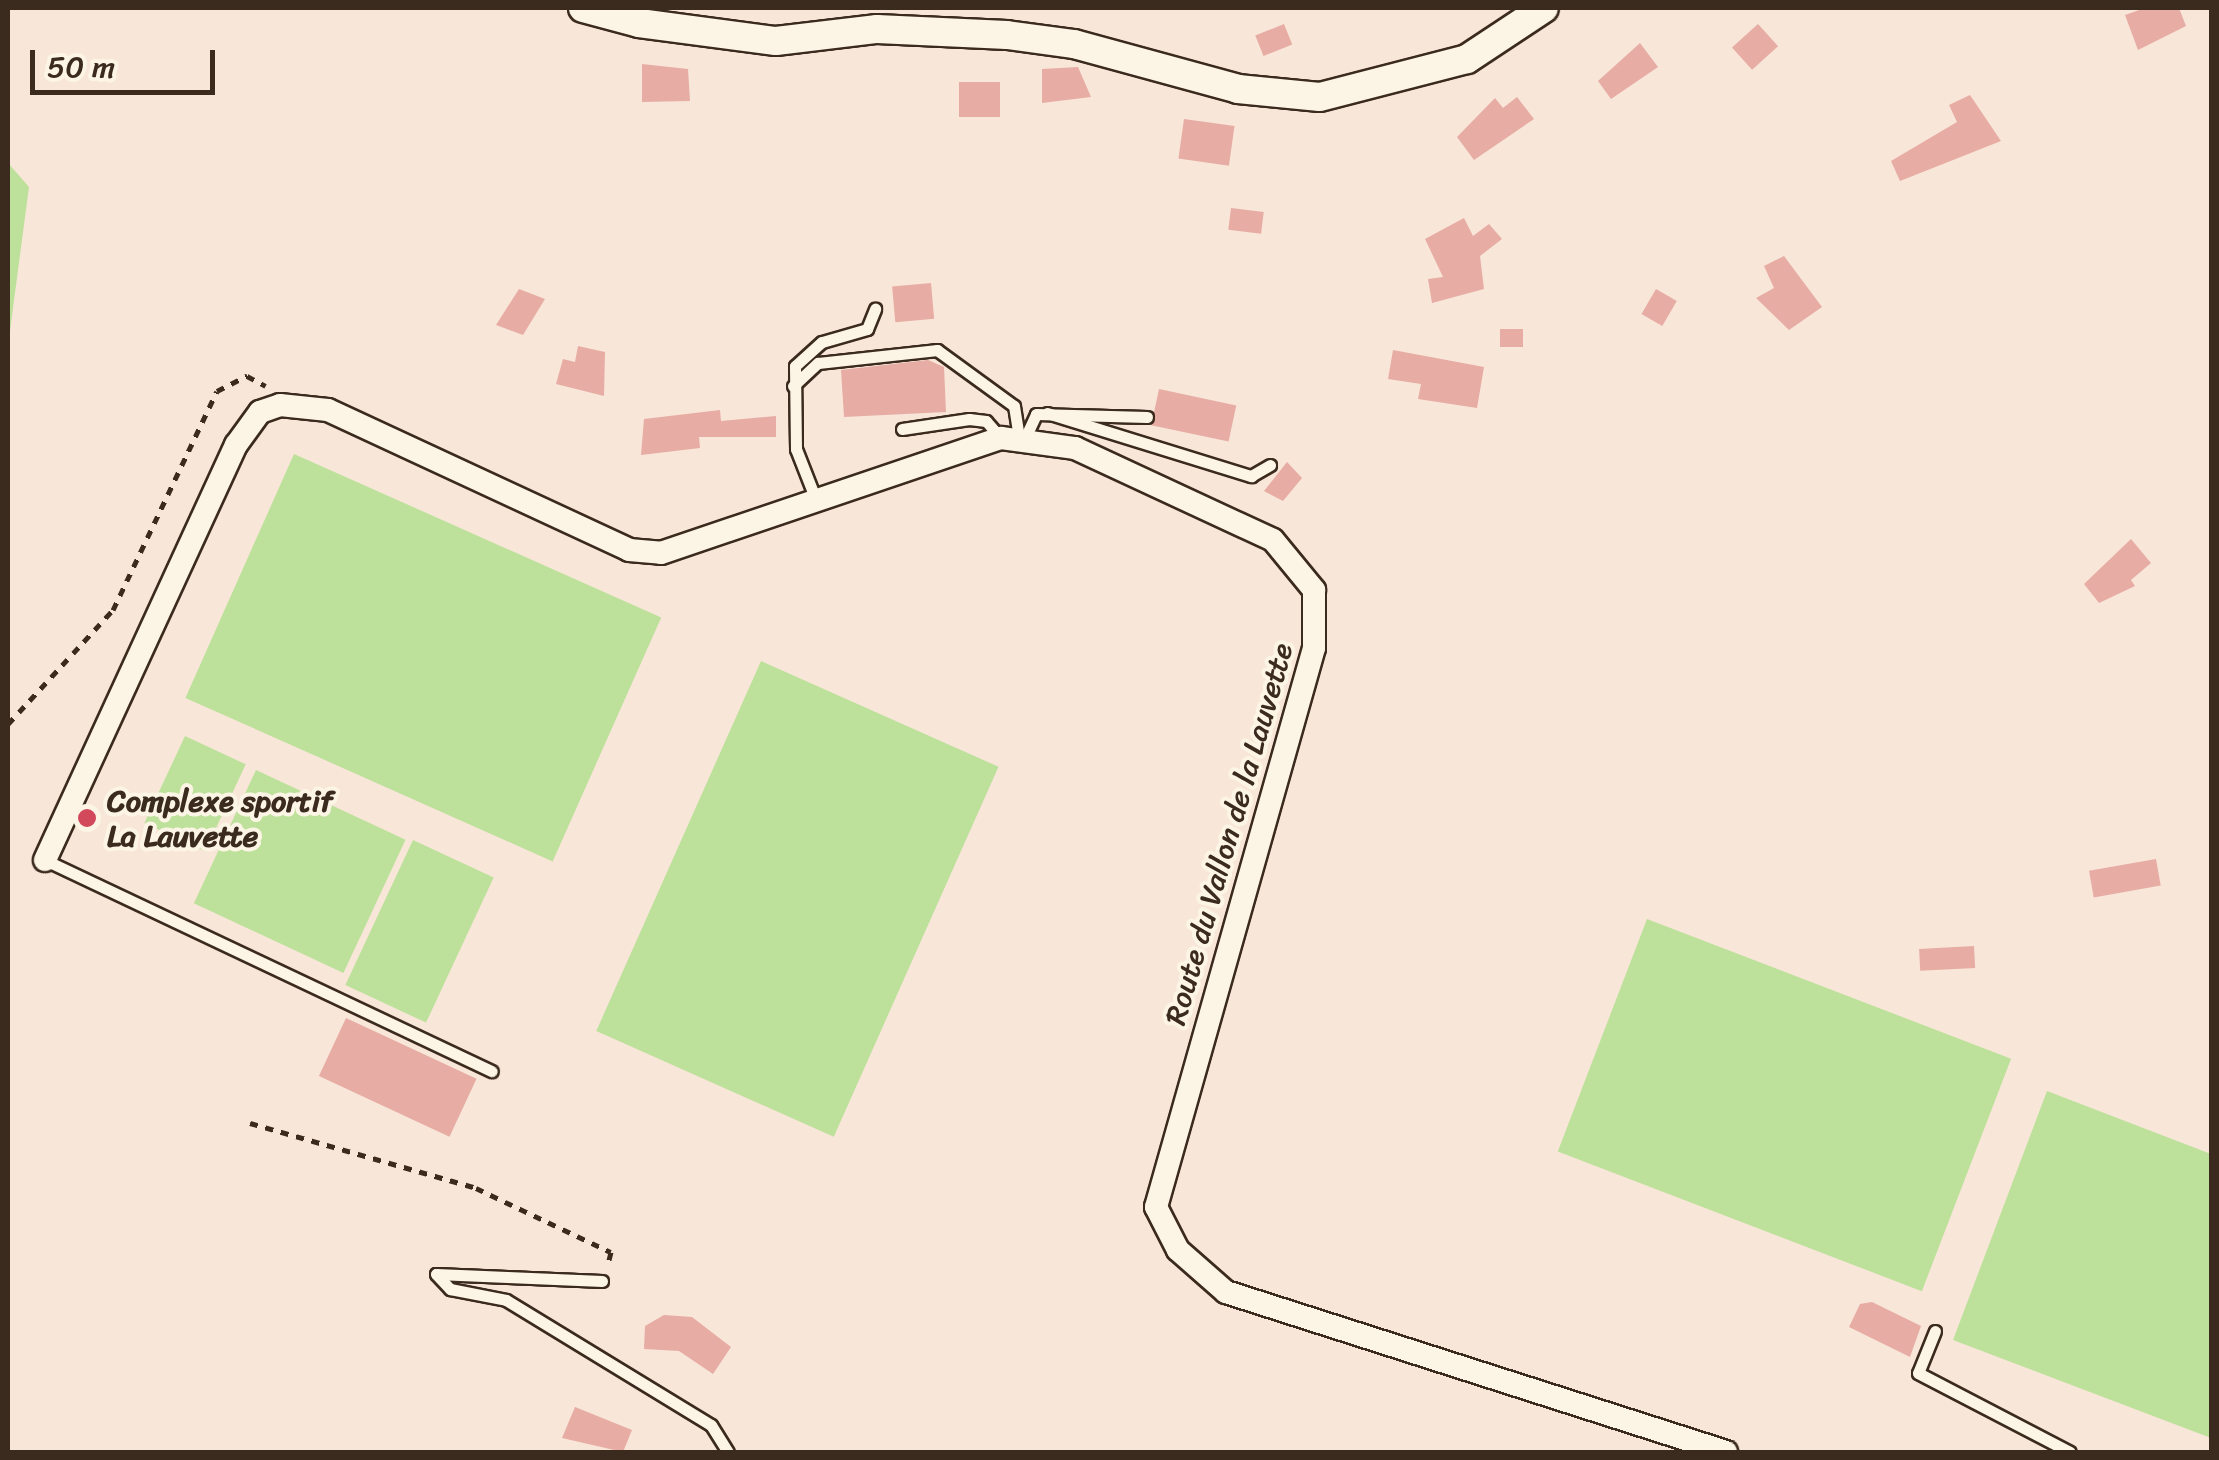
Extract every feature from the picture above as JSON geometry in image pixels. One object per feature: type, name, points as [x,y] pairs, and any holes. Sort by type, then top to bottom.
[{"type":"street","points":[[583,8],[639,23],[776,41],[876,28],[1006,35],[1074,44],[1238,89],[1320,97],[1467,59],[1544,8]]},
{"type":"street","points":[[45,860],[236,445],[260,412],[280,404]]},
{"type":"street","name":"Route du Vallon de la Lauvette","points":[[280,404],[328,410],[629,550],[662,553],[1014,438],[1075,448],[1246,525],[1289,552],[1314,590],[1314,648],[1156,1208],[1178,1250],[1226,1292],[1726,1452]]},
{"type":"lane","points":[[816,500],[796,449],[793,386],[803,355],[867,329],[876,309]]},
{"type":"lane","points":[[793,386],[818,363],[937,350],[1014,406],[1014,438]]},
{"type":"lane","points":[[1014,438],[1030,420],[1046,413],[1147,416]]},
{"type":"lane","points":[[1046,413],[1251,476],[1270,465]]},
{"type":"lane","points":[[902,429],[968,419],[992,424],[1014,438]]},
{"type":"lane","points":[[45,860],[492,1071]]},
{"type":"lane","points":[[602,1282],[458,1269],[436,1274],[450,1288],[506,1300],[711,1425],[728,1452]]},
{"type":"lane","points":[[1935,1331],[1918,1373],[2070,1452]]},
{"type":"path","points":[[8,724],[113,610],[217,391],[247,376],[261,380],[280,404]]},
{"type":"path","points":[[250,1123],[476,1188],[612,1252],[602,1282]]},
{"type":"green space","points":[[8,163],[29,187],[8,346]]},
{"type":"green space","points":[[294,454],[661,618],[553,861],[185,698]]},
{"type":"green space","points":[[761,661],[999,767],[834,1137],[596,1031]]},
{"type":"green space","points":[[185,736],[246,764],[205,851],[144,823]]},
{"type":"green space","points":[[256,770],[406,840],[343,973],[194,903]]},
{"type":"green space","points":[[413,840],[494,878],[426,1023],[345,985]]},
{"type":"green space","points":[[1647,919],[2011,1059],[1922,1291],[1558,1151]]},
{"type":"green space","points":[[2047,1091],[2211,1154],[2211,1438],[1953,1340]]},
{"type":"building","points":[[2145,8],[2179,8],[2186,26],[2138,50],[2125,15]]},
{"type":"building","points":[[1284,24],[1292,44],[1263,56],[1255,36]]},
{"type":"building","points":[[1758,24],[1778,46],[1752,70],[1732,47]]},
{"type":"building","points":[[1640,43],[1658,67],[1611,99],[1598,81]]},
{"type":"building","points":[[642,64],[688,69],[690,101],[642,102]]},
{"type":"building","points":[[1078,67],[1091,97],[1042,103],[1042,69]]},
{"type":"building","points":[[959,82],[1000,82],[1000,117],[959,117]]},
{"type":"building","points":[[1970,95],[2001,141],[1900,181],[1891,161],[1957,122],[1949,105]]},
{"type":"building","points":[[1517,97],[1534,119],[1474,160],[1457,137],[1495,98],[1503,108]]},
{"type":"building","points":[[1184,119],[1235,126],[1229,166],[1178,159]]},
{"type":"building","points":[[1231,208],[1264,212],[1261,234],[1228,230]]},
{"type":"building","points":[[1464,218],[1473,236],[1489,224],[1502,239],[1480,256],[1484,289],[1432,303],[1428,279],[1443,277],[1425,239]]},
{"type":"building","points":[[1784,256],[1822,307],[1789,330],[1756,298],[1774,288],[1764,266]]},
{"type":"building","points":[[931,283],[934,319],[895,322],[892,286]]},
{"type":"building","points":[[519,289],[545,299],[523,335],[496,325]]},
{"type":"building","points":[[1656,289],[1677,301],[1662,326],[1642,314]]},
{"type":"building","points":[[1500,329],[1523,329],[1523,347],[1500,347]]},
{"type":"building","points":[[578,346],[605,352],[604,396],[556,384],[563,359],[575,362]]},
{"type":"building","points":[[1393,350],[1484,367],[1477,408],[1418,399],[1421,384],[1388,379]]},
{"type":"building","points":[[928,360],[944,367],[946,412],[844,417],[841,370]]},
{"type":"building","points":[[1159,389],[1236,405],[1229,442],[1151,425]]},
{"type":"building","points":[[720,410],[721,421],[776,416],[776,437],[699,437],[700,448],[641,455],[644,419]]},
{"type":"building","points":[[1287,462],[1302,478],[1283,501],[1264,491]]},
{"type":"building","points":[[2131,539],[2151,563],[2131,580],[2135,586],[2099,603],[2084,584]]},
{"type":"building","points":[[2156,859],[2161,886],[2094,897],[2089,871]]},
{"type":"building","points":[[1974,946],[1975,968],[1920,971],[1919,949]]},
{"type":"building","points":[[346,1018],[477,1079],[449,1137],[319,1076]]},
{"type":"building","points":[[1872,1302],[1921,1326],[1910,1357],[1849,1327],[1860,1304]]},
{"type":"building","points":[[664,1315],[692,1317],[731,1347],[713,1374],[679,1351],[644,1349],[645,1326]]},
{"type":"building","points":[[575,1407],[632,1430],[623,1452],[562,1438]]},
{"type":"place","name":"Complexe sportif La Lauvette","points":[[87,818]]}]
